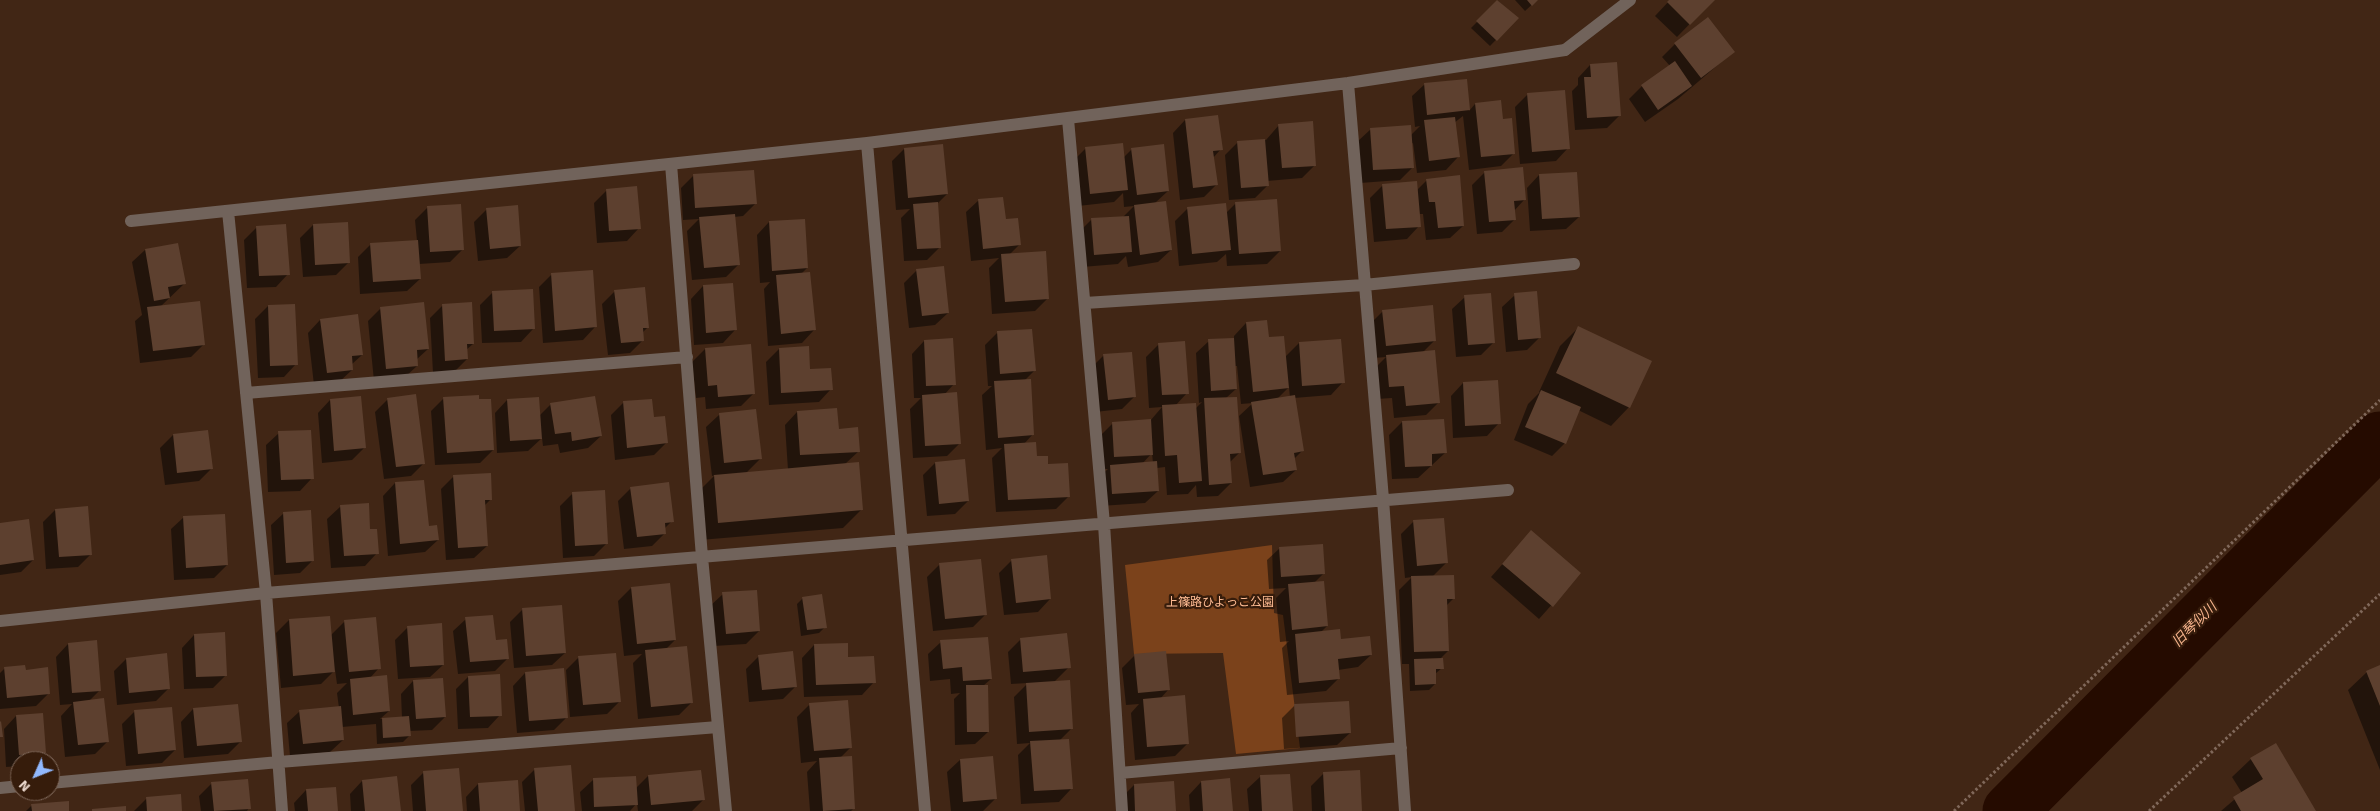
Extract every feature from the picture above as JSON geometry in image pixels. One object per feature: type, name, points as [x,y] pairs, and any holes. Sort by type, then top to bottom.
[{"type":"street","points":[[131,220],[867,144],[1348,83],[1565,50],[1630,0]]},
{"type":"street","points":[[1348,83],[1383,499],[1405,811]]},
{"type":"street","points":[[1068,118],[1104,524],[1122,811]]},
{"type":"street","points":[[867,144],[903,540],[925,811]]},
{"type":"street","points":[[671,164],[702,557],[726,811]]},
{"type":"street","points":[[228,211],[266,594],[282,811]]},
{"type":"street","points":[[1085,303],[1364,284],[1574,264]]},
{"type":"street","points":[[246,393],[687,357]]},
{"type":"street","points":[[0,621],[266,594],[1508,490]]},
{"type":"street","points":[[60,782],[279,762],[718,727]]},
{"type":"street","points":[[1120,773],[1401,748]]},
{"type":"path","points":[[1954,811],[2380,400]]},
{"type":"path","points":[[2149,811],[2380,594]]},
{"type":"green space","name":"上篠路ひよっこ公園","points":[[1272,545],[1274,613],[1283,615],[1300,748],[1236,754],[1223,653],[1134,654],[1125,565]]},
{"type":"building","points":[[1497,0],[1519,18],[1497,41],[1476,21]]},
{"type":"building","points":[[1527,0],[1538,0],[1532,6]]},
{"type":"building","points":[[1669,0],[1715,0],[1690,25],[1667,2]]},
{"type":"building","points":[[1708,17],[1735,52],[1701,78],[1674,43]]},
{"type":"building","points":[[1675,61],[1692,86],[1658,110],[1641,85]]},
{"type":"building","points":[[1617,62],[1621,116],[1587,118],[1584,77],[1591,77],[1590,64]]},
{"type":"building","points":[[1467,79],[1470,110],[1427,115],[1424,83]]},
{"type":"building","points":[[1565,90],[1570,149],[1532,152],[1527,93]]},
{"type":"building","points":[[1501,100],[1503,119],[1512,118],[1515,154],[1481,157],[1475,103]]},
{"type":"building","points":[[1218,115],[1223,150],[1213,151],[1218,185],[1193,188],[1185,119]]},
{"type":"building","points":[[1455,117],[1460,157],[1429,161],[1424,120]]},
{"type":"building","points":[[1313,121],[1316,166],[1282,168],[1278,124]]},
{"type":"building","points":[[1411,125],[1414,168],[1373,170],[1370,128]]},
{"type":"building","points":[[1265,139],[1269,186],[1241,188],[1237,141]]},
{"type":"building","points":[[1123,143],[1128,190],[1090,194],[1085,147]]},
{"type":"building","points":[[943,144],[948,194],[908,198],[904,148]]},
{"type":"building","points":[[1164,144],[1169,191],[1137,195],[1131,148]]},
{"type":"building","points":[[1523,167],[1526,200],[1514,201],[1516,220],[1489,222],[1484,171]]},
{"type":"building","points":[[754,170],[757,204],[695,208],[693,174]]},
{"type":"building","points":[[1577,172],[1580,217],[1542,219],[1539,174]]},
{"type":"building","points":[[1460,175],[1464,226],[1438,228],[1435,202],[1429,202],[1426,179]]},
{"type":"building","points":[[1417,181],[1421,227],[1386,229],[1382,184]]},
{"type":"building","points":[[637,186],[641,229],[609,231],[606,189]]},
{"type":"building","points":[[1003,197],[1006,219],[1018,218],[1021,245],[983,249],[978,199]]},
{"type":"building","points":[[1277,199],[1281,251],[1239,254],[1235,202]]},
{"type":"building","points":[[1166,201],[1172,250],[1140,255],[1134,205]]},
{"type":"building","points":[[938,202],[941,248],[917,249],[913,204]]},
{"type":"building","points":[[1226,203],[1231,250],[1192,254],[1187,207]]},
{"type":"building","points":[[461,204],[464,250],[430,252],[427,206]]},
{"type":"building","points":[[518,205],[521,246],[490,249],[486,208]]},
{"type":"building","points":[[735,214],[740,265],[704,268],[699,217]]},
{"type":"building","points":[[1129,216],[1132,252],[1094,255],[1091,218]]},
{"type":"building","points":[[805,219],[808,268],[772,271],[769,221]]},
{"type":"building","points":[[348,222],[350,263],[315,265],[313,224]]},
{"type":"building","points":[[286,224],[290,275],[259,276],[256,226]]},
{"type":"building","points":[[418,240],[421,279],[373,282],[370,243]]},
{"type":"building","points":[[178,243],[186,284],[168,287],[170,298],[154,301],[145,249]]},
{"type":"building","points":[[1046,251],[1049,299],[1005,302],[1001,254]]},
{"type":"building","points":[[944,266],[949,313],[922,316],[916,269]]},
{"type":"building","points":[[593,270],[597,327],[555,331],[551,273]]},
{"type":"building","points":[[810,272],[816,330],[781,334],[776,275]]},
{"type":"building","points":[[733,283],[737,330],[706,333],[703,285]]},
{"type":"building","points":[[645,287],[649,328],[643,328],[644,341],[621,343],[614,290]]},
{"type":"building","points":[[533,289],[535,329],[494,331],[492,291]]},
{"type":"building","points":[[1537,291],[1541,338],[1518,340],[1514,293]]},
{"type":"building","points":[[1491,293],[1495,343],[1468,345],[1464,295]]},
{"type":"building","points":[[200,301],[205,345],[153,351],[147,307]]},
{"type":"building","points":[[424,302],[429,349],[417,350],[418,366],[386,369],[380,307]]},
{"type":"building","points":[[472,302],[474,344],[467,344],[468,359],[445,361],[442,304]]},
{"type":"building","points":[[295,304],[298,365],[270,366],[268,305]]},
{"type":"building","points":[[1433,305],[1436,341],[1386,346],[1382,310]]},
{"type":"building","points":[[358,314],[363,355],[352,356],[353,370],[327,373],[320,319]]},
{"type":"building","points":[[1267,320],[1269,337],[1284,336],[1289,388],[1253,392],[1246,322]]},
{"type":"building","points":[[1578,326],[1652,361],[1630,408],[1556,373]]},
{"type":"building","points":[[1032,329],[1036,371],[1000,374],[997,331]]},
{"type":"building","points":[[953,338],[956,385],[926,386],[924,340]]},
{"type":"building","points":[[1234,338],[1237,389],[1211,391],[1208,339]]},
{"type":"building","points":[[1341,339],[1345,383],[1302,386],[1299,342]]},
{"type":"building","points":[[1185,341],[1189,394],[1162,395],[1158,343]]},
{"type":"building","points":[[751,344],[755,394],[718,397],[717,385],[708,386],[705,348]]},
{"type":"building","points":[[809,346],[810,369],[831,368],[833,390],[781,393],[779,348]]},
{"type":"building","points":[[1435,350],[1440,403],[1406,406],[1404,386],[1389,387],[1386,355]]},
{"type":"building","points":[[1132,352],[1136,397],[1108,400],[1103,354]]},
{"type":"building","points":[[1031,379],[1034,435],[998,438],[994,381]]},
{"type":"building","points":[[1498,380],[1501,424],[1465,426],[1463,382]]},
{"type":"building","points":[[1541,390],[1581,407],[1566,444],[1525,427]]},
{"type":"building","points":[[957,392],[961,444],[925,446],[922,395]]},
{"type":"building","points":[[416,394],[425,464],[396,467],[387,398]]},
{"type":"building","points":[[479,395],[479,399],[491,399],[494,450],[447,453],[443,397]]},
{"type":"building","points":[[1295,395],[1304,451],[1294,453],[1297,470],[1263,475],[1251,402]]},
{"type":"building","points":[[361,396],[366,448],[334,451],[330,399]]},
{"type":"building","points":[[595,396],[602,436],[572,441],[571,432],[555,434],[550,403]]},
{"type":"building","points":[[539,397],[542,439],[510,441],[507,399]]},
{"type":"building","points":[[1237,397],[1241,453],[1230,454],[1232,483],[1209,485],[1204,398]]},
{"type":"building","points":[[652,399],[654,417],[665,416],[668,443],[627,448],[623,401]]},
{"type":"building","points":[[1196,403],[1202,481],[1179,483],[1177,455],[1165,456],[1162,405]]},
{"type":"building","points":[[837,408],[839,429],[858,427],[860,452],[800,455],[797,411]]},
{"type":"building","points":[[756,409],[762,459],[724,463],[719,413]]},
{"type":"building","points":[[1151,419],[1153,455],[1114,457],[1112,422]]},
{"type":"building","points":[[1444,419],[1447,453],[1432,454],[1432,466],[1405,467],[1402,421]]},
{"type":"building","points":[[208,430],[213,469],[177,473],[173,434]]},
{"type":"building","points":[[311,430],[314,479],[281,480],[278,431]]},
{"type":"building","points":[[1036,442],[1037,456],[1048,456],[1048,464],[1068,463],[1070,497],[1008,500],[1004,444]]},
{"type":"building","points":[[965,459],[969,501],[939,504],[935,462]]},
{"type":"building","points":[[1157,461],[1159,491],[1112,494],[1110,465]]},
{"type":"building","points":[[859,462],[863,510],[718,523],[714,475]]},
{"type":"building","points":[[491,473],[492,500],[485,500],[488,546],[458,548],[453,475]]},
{"type":"building","points":[[424,480],[429,526],[437,525],[439,540],[400,544],[395,482]]},
{"type":"building","points":[[669,482],[674,522],[665,523],[666,534],[637,537],[630,487]]},
{"type":"building","points":[[605,490],[608,544],[575,546],[572,492]]},
{"type":"building","points":[[369,503],[370,529],[377,529],[379,554],[344,556],[340,505]]},
{"type":"building","points":[[88,506],[92,555],[59,557],[55,509]]},
{"type":"building","points":[[311,510],[314,561],[286,563],[283,512]]},
{"type":"building","points":[[225,514],[228,565],[186,568],[183,516]]},
{"type":"building","points":[[1444,518],[1448,563],[1417,566],[1413,520]]},
{"type":"building","points":[[29,519],[34,560],[0,565],[0,523]]},
{"type":"building","points":[[1531,530],[1581,573],[1553,607],[1502,564]]},
{"type":"building","points":[[1323,544],[1325,574],[1281,577],[1279,547]]},
{"type":"building","points":[[1047,555],[1051,599],[1016,603],[1011,559]]},
{"type":"building","points":[[981,559],[987,615],[945,619],[939,563]]},
{"type":"building","points":[[1454,575],[1455,599],[1447,599],[1449,651],[1414,652],[1411,576]]},
{"type":"building","points":[[1324,581],[1328,626],[1292,630],[1288,584]]},
{"type":"building","points":[[670,583],[676,640],[637,644],[631,587]]},
{"type":"building","points":[[757,590],[760,631],[726,634],[722,592]]},
{"type":"building","points":[[822,594],[827,628],[807,630],[802,597]]},
{"type":"building","points":[[562,605],[566,653],[526,656],[522,608]]},
{"type":"building","points":[[493,615],[496,640],[507,639],[509,659],[470,662],[465,617]]},
{"type":"building","points":[[330,616],[335,672],[293,676],[289,619]]},
{"type":"building","points":[[376,617],[381,669],[349,672],[344,620]]},
{"type":"building","points":[[442,623],[444,665],[410,667],[407,626]]},
{"type":"building","points":[[1340,629],[1341,639],[1370,636],[1372,655],[1338,659],[1340,679],[1299,683],[1295,634]]},
{"type":"building","points":[[225,632],[227,676],[196,677],[194,634]]},
{"type":"building","points":[[1067,633],[1071,668],[1023,672],[1020,638]]},
{"type":"building","points":[[988,637],[992,679],[963,681],[962,667],[943,669],[940,640]]},
{"type":"building","points":[[97,640],[101,691],[72,693],[68,643]]},
{"type":"building","points":[[848,643],[848,657],[874,656],[876,683],[816,685],[814,644]]},
{"type":"building","points":[[687,646],[693,703],[651,707],[645,650]]},
{"type":"building","points":[[793,651],[797,687],[762,690],[758,655]]},
{"type":"building","points":[[1166,651],[1170,690],[1138,693],[1134,654]]},
{"type":"building","points":[[167,653],[170,689],[129,693],[126,658]]},
{"type":"building","points":[[616,653],[621,702],[583,705],[578,656]]},
{"type":"building","points":[[1443,658],[1444,669],[1436,669],[1436,684],[1415,685],[1414,659]]},
{"type":"building","points":[[25,665],[26,670],[48,667],[50,694],[7,698],[4,667]]},
{"type":"building","points":[[2380,665],[2380,706],[2366,671]]},
{"type":"building","points":[[564,668],[568,718],[529,721],[525,672]]},
{"type":"building","points":[[500,674],[502,716],[470,717],[468,676]]},
{"type":"building","points":[[387,675],[390,711],[353,715],[350,679]]},
{"type":"building","points":[[443,678],[446,717],[416,719],[413,680]]},
{"type":"building","points":[[1070,680],[1073,729],[1029,732],[1026,683]]},
{"type":"building","points":[[966,685],[988,685],[989,732],[967,732]]},
{"type":"building","points":[[1185,695],[1189,744],[1147,747],[1143,699]]},
{"type":"building","points":[[104,698],[109,742],[78,745],[73,702]]},
{"type":"building","points":[[848,700],[852,748],[814,751],[809,703]]},
{"type":"building","points":[[1349,701],[1351,733],[1296,737],[1294,704]]},
{"type":"building","points":[[238,704],[242,742],[197,746],[193,708]]},
{"type":"building","points":[[341,706],[344,740],[303,744],[299,710]]},
{"type":"building","points":[[172,707],[176,750],[138,754],[134,710]]},
{"type":"building","points":[[43,713],[46,751],[19,751],[16,715]]},
{"type":"building","points":[[409,716],[411,736],[383,738],[382,718]]},
{"type":"building","points":[[1,721],[3,737],[0,737]]},
{"type":"building","points":[[1069,739],[1073,789],[1034,791],[1030,741]]},
{"type":"building","points":[[2276,743],[2316,811],[2241,811],[2233,797],[2263,779],[2250,758]]},
{"type":"building","points":[[852,756],[855,809],[823,811],[819,758]]},
{"type":"building","points":[[993,756],[997,799],[963,802],[960,759]]},
{"type":"building","points":[[571,765],[575,811],[538,811],[534,768]]},
{"type":"building","points":[[459,768],[463,811],[426,811],[423,771]]},
{"type":"building","points":[[701,770],[705,800],[651,805],[648,775]]},
{"type":"building","points":[[1360,770],[1362,811],[1325,811],[1323,772]]},
{"type":"building","points":[[1290,774],[1293,811],[1262,811],[1260,775]]},
{"type":"building","points":[[397,776],[401,811],[365,811],[362,780]]},
{"type":"building","points":[[636,776],[638,805],[594,807],[593,778]]},
{"type":"building","points":[[1230,778],[1233,811],[1203,811],[1201,781]]},
{"type":"building","points":[[248,779],[251,809],[214,811],[211,782]]},
{"type":"building","points":[[518,780],[520,811],[480,811],[478,783]]},
{"type":"building","points":[[1174,781],[1176,811],[1135,811],[1134,784]]},
{"type":"building","points":[[336,787],[338,811],[308,811],[306,789]]},
{"type":"building","points":[[181,794],[182,811],[147,811],[146,797]]},
{"type":"building","points":[[69,801],[69,811],[32,811],[31,804]]},
{"type":"building","points":[[126,806],[126,811],[92,811],[92,809]]},
{"type":"waterway","name":"旧琴似川","points":[[2010,811],[2380,439]]}]
